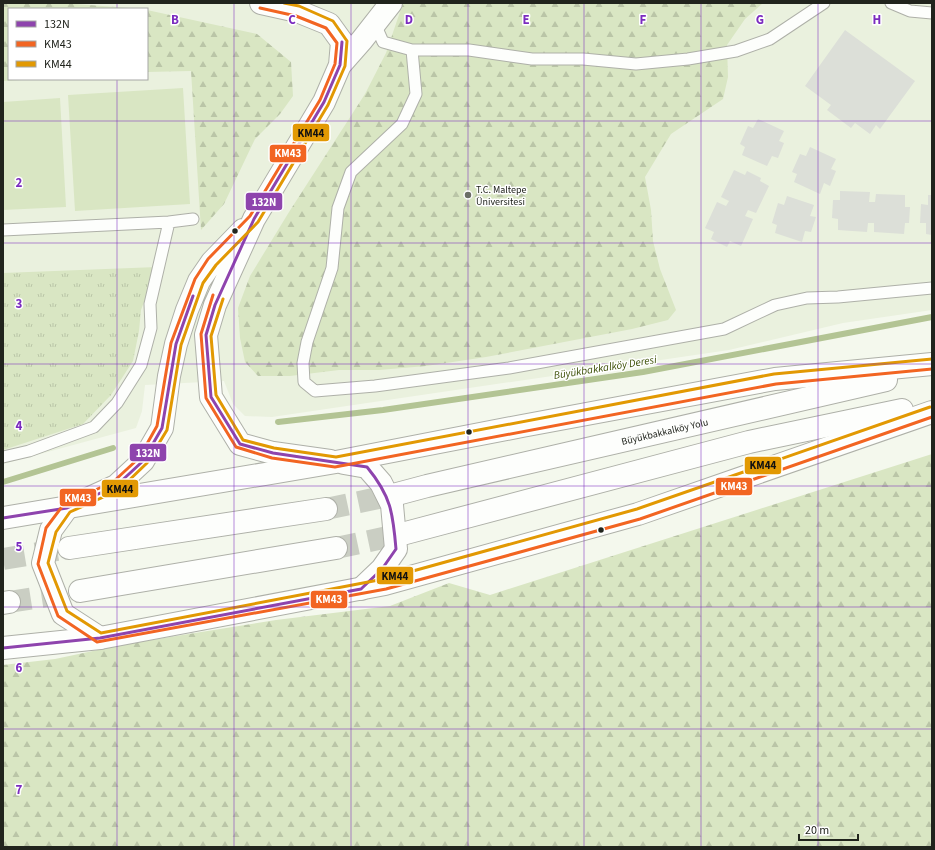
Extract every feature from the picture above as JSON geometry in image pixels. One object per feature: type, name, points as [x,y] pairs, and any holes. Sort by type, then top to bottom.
[{"type":"main road","points":[[261,3],[297,11],[329,24],[342,42],[340,65]]},
{"type":"main road","points":[[361,589],[382,569],[396,549],[392,505],[381,483],[367,467],[273,453],[240,444],[211,397],[206,335],[215,305],[254,219],[324,102],[340,65],[391,3]]},
{"type":"main road","points":[[100,638],[63,614],[44,563],[51,530],[67,508],[116,486],[143,461],[162,428],[176,344],[187,310],[199,281],[212,262],[254,219]]},
{"type":"main road","points":[[3,518],[336,462],[775,379],[932,364]]},
{"type":"main road","name":"Büyükbakkalköy Yolu","points":[[397,494],[932,370]]},
{"type":"main road","points":[[402,534],[749,442],[932,404]]},
{"type":"main road","points":[[3,648],[100,638],[385,584],[638,514],[932,412]]},
{"type":"main road","points":[[70,548],[326,509]]},
{"type":"main road","points":[[80,590],[336,548]]},
{"type":"lane","points":[[375,24],[383,42],[412,50],[469,50],[532,59],[583,59],[636,64],[688,60],[736,51],[770,39],[824,3]]},
{"type":"lane","points":[[891,3],[910,11],[932,13]]},
{"type":"lane","points":[[412,50],[416,94],[402,124],[351,172],[338,208],[332,268],[307,342],[303,363],[304,382],[315,391],[375,386],[509,368],[724,329],[774,305],[807,298],[838,297],[932,288]]},
{"type":"lane","points":[[3,230],[169,222],[193,219]]},
{"type":"lane","points":[[3,457],[29,451],[94,427],[117,403],[140,366],[151,328],[150,304],[169,222]]},
{"type":"shaded area","name":"T.C. Maltepe Üniversitesi","points":[[3,3],[932,3],[932,310],[843,323],[729,350],[272,417],[245,416],[233,404],[224,381],[145,385],[142,411],[136,428],[3,464]]},
{"type":"green space","points":[[3,3],[63,3],[129,8],[8,8],[8,80],[22,80],[3,81]]},
{"type":"green space","points":[[403,3],[763,3],[745,19],[727,45],[728,77],[723,99],[671,134],[645,177],[651,210],[653,241],[660,269],[676,310],[668,320],[632,329],[486,357],[426,366],[379,370],[339,370],[290,376],[258,376],[245,362],[240,338],[238,308],[250,276],[289,212],[365,94],[386,53]]},
{"type":"green space","points":[[148,10],[257,34],[291,62],[293,96],[280,114],[255,139],[224,204],[201,230],[191,71],[148,72]]},
{"type":"green space","points":[[183,88],[190,204],[75,211],[68,95]]},
{"type":"green space","points":[[60,98],[66,207],[3,210],[3,102]]},
{"type":"green space","points":[[157,267],[141,310],[139,331],[133,361],[111,395],[83,424],[3,450],[3,273]]},
{"type":"green space","points":[[932,454],[932,847],[3,847],[3,665],[55,659],[126,644],[276,620],[390,606],[449,583],[490,595]]},
{"type":"building","points":[[845,30],[915,81],[880,129],[876,125],[870,134],[855,123],[851,128],[827,110],[831,105],[805,86]]},
{"type":"building","points":[[758,119],[784,131],[779,141],[784,143],[778,158],[772,156],[767,166],[742,155],[745,147],[740,144],[748,126],[753,128]]},
{"type":"building","points":[[810,147],[836,159],[831,169],[836,171],[830,186],[824,183],[820,194],[794,182],[797,174],[792,172],[800,154],[806,156]]},
{"type":"building","points":[[734,170],[745,175],[747,171],[761,178],[760,181],[769,186],[756,213],[748,210],[745,216],[753,219],[741,246],[730,241],[727,247],[711,239],[714,232],[705,228],[717,202],[726,206],[729,201],[721,197]]},
{"type":"building","points":[[840,191],[870,192],[869,202],[875,202],[876,194],[905,195],[905,207],[910,207],[909,223],[905,223],[904,234],[874,232],[874,223],[868,223],[867,232],[838,230],[838,219],[832,218],[833,200],[840,200]]},
{"type":"building","points":[[928,195],[932,195],[932,235],[926,234],[926,223],[920,223],[921,204],[928,205]]},
{"type":"building","points":[[787,196],[814,205],[810,216],[816,217],[811,232],[805,231],[802,242],[775,233],[777,225],[772,223],[778,203],[784,205]]},
{"type":"waterway","name":"Büyükbakkalköy Deresi","points":[[278,422],[383,410],[643,372],[932,317]]},
{"type":"waterway","name":"Büyükbakkalköy Deresi","points":[[3,482],[113,448]]},
{"type":"tunnel","points":[[326,509],[397,494]]},
{"type":"tunnel","points":[[336,548],[402,534]]},
{"type":"tunnel","points":[[3,559],[69,548]]},
{"type":"tunnel","points":[[9,602],[80,591]]},
{"type":"transit line","name":"KM44","points":[[284,3],[299,6],[333,21],[347,41],[345,66],[328,105],[258,222],[216,265],[203,283],[181,345],[167,430],[147,463],[119,490],[70,512],[56,532],[48,563],[67,611],[101,633],[384,579],[637,509],[930,407]]},
{"type":"transit line","name":"KM43","points":[[260,8],[296,16],[326,28],[337,43],[335,64],[320,100],[250,216],[208,259],[195,279],[171,343],[157,426],[139,458],[113,482],[64,504],[46,528],[38,564],[58,616],[97,642],[386,589],[640,519],[932,417]]},
{"type":"transit line","name":"132N","points":[[3,648],[100,638],[361,589],[382,569],[396,549],[394,525],[386,496],[375,477],[367,467],[273,453],[240,444],[211,397],[206,335],[215,305],[254,219],[324,102],[340,65],[342,42]]},
{"type":"transit line","name":"KM43","points":[[213,295],[201,334],[206,398],[236,447],[272,458],[335,467],[776,384],[932,369]]},
{"type":"transit line","name":"132N","points":[[3,518],[67,508],[116,486],[143,461],[162,428],[176,344],[193,296]]},
{"type":"transit line","name":"KM44","points":[[223,299],[211,336],[216,395],[243,440],[274,448],[336,457],[774,374],[932,359]]},
{"type":"place","name":"T.C. Maltepe Üniversitesi","points":[[468,195]]}]
